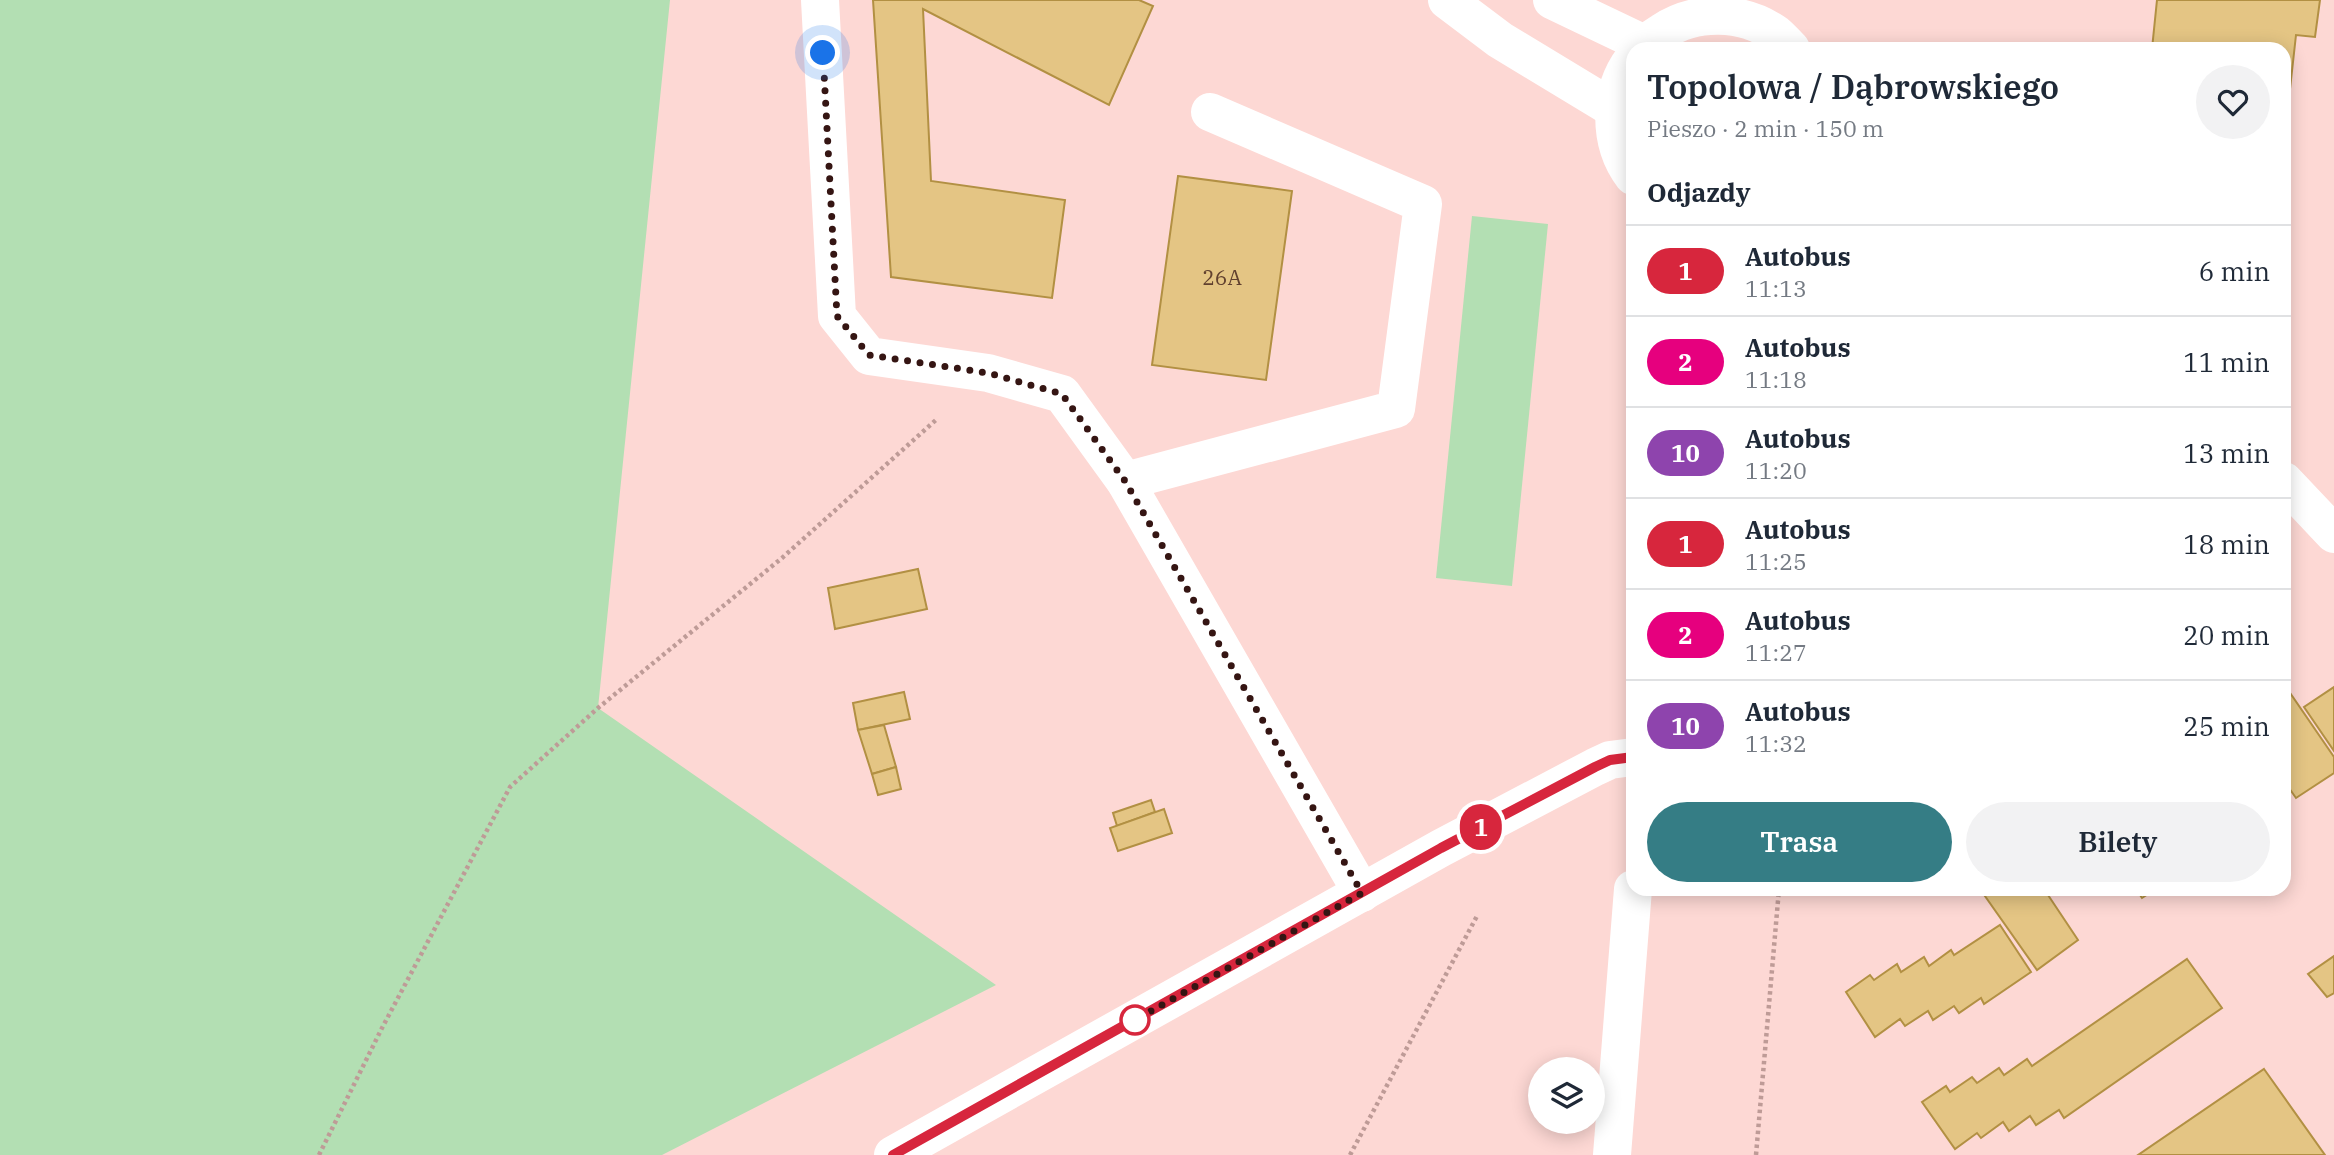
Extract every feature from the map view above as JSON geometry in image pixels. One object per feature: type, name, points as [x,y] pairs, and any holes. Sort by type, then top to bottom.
[{"type":"street","points":[[820,0],[837,316],[869,355],[988,373],[1062,394],[1125,481],[1362,893]]},
{"type":"street","points":[[1447,0],[1500,40],[1614,109]]},
{"type":"street","points":[[1552,0],[1626,43]]},
{"type":"street","points":[[1650,42],[1698,9],[1709,15],[1744,18],[1782,27]]},
{"type":"street","points":[[1626,73],[1619,85],[1614,109],[1616,138],[1626,166]]},
{"type":"street","points":[[1125,481],[1396,409],[1423,204],[1210,112]]},
{"type":"street","points":[[2291,488],[2334,534]]},
{"type":"street","points":[[893,1155],[1441,848],[1595,767],[1610,760],[1626,758]]},
{"type":"street","points":[[1612,1155],[1632,896]]},
{"type":"path","points":[[319,1155],[382,1028],[510,787],[598,708],[782,558],[988,373]]},
{"type":"path","points":[[1756,1155],[1778,896]]},
{"type":"path","points":[[1350,1155],[1477,916]]},
{"type":"green space","points":[[0,0],[670,0],[598,708],[996,985],[662,1155],[0,1155]]},
{"type":"green space","points":[[1472,216],[1548,224],[1512,586],[1436,578]]},
{"type":"building","points":[[873,0],[1139,0],[1153,6],[1109,105],[923,9],[931,181],[1065,200],[1052,298],[891,277]]},
{"type":"building","points":[[2157,0],[2320,0],[2315,37],[2296,35],[2291,80],[2291,42],[2153,42]]},
{"type":"building","points":[[1178,176],[1292,191],[1266,380],[1152,365]]},
{"type":"building","points":[[918,569],[927,609],[835,629],[828,588]]},
{"type":"building","points":[[2334,687],[2334,751],[2304,707]]},
{"type":"building","points":[[904,692],[910,719],[858,730],[853,703]]},
{"type":"building","points":[[2291,694],[2334,757],[2334,773],[2296,798],[2291,791]]},
{"type":"building","points":[[884,725],[896,767],[872,774],[858,730]]},
{"type":"building","points":[[896,767],[901,789],[878,795],[872,774]]},
{"type":"building","points":[[1151,800],[1155,812],[1117,826],[1113,813]]},
{"type":"building","points":[[1164,809],[1172,833],[1118,851],[1110,828]]},
{"type":"building","points":[[1985,896],[2049,896],[2078,940],[2037,970]]},
{"type":"building","points":[[2000,925],[2031,972],[1984,1004],[1981,998],[1959,1013],[1954,1006],[1933,1020],[1928,1011],[1905,1026],[1900,1019],[1875,1037],[1846,992],[1870,975],[1874,980],[1897,964],[1901,972],[1924,957],[1929,966],[1951,950],[1954,955]]},
{"type":"building","points":[[2334,956],[2334,993],[2327,997],[2308,974]]},
{"type":"building","points":[[2187,959],[2222,1008],[2064,1118],[2059,1110],[2036,1125],[2030,1116],[2009,1131],[2003,1122],[1981,1138],[1977,1133],[1955,1149],[1922,1102],[1946,1086],[1950,1092],[1972,1077],[1977,1083],[1999,1068],[2004,1075],[2027,1059],[2032,1066]]},
{"type":"building","points":[[2264,1069],[2325,1155],[2138,1155]]},
{"type":"bus line","name":"1","points":[[893,1155],[1441,848],[1595,767],[1610,760],[1626,758]]},
{"type":"route","points":[[823,53],[837,316],[869,355],[988,373],[1062,394],[1125,481],[1362,893],[1135,1020]]}]
